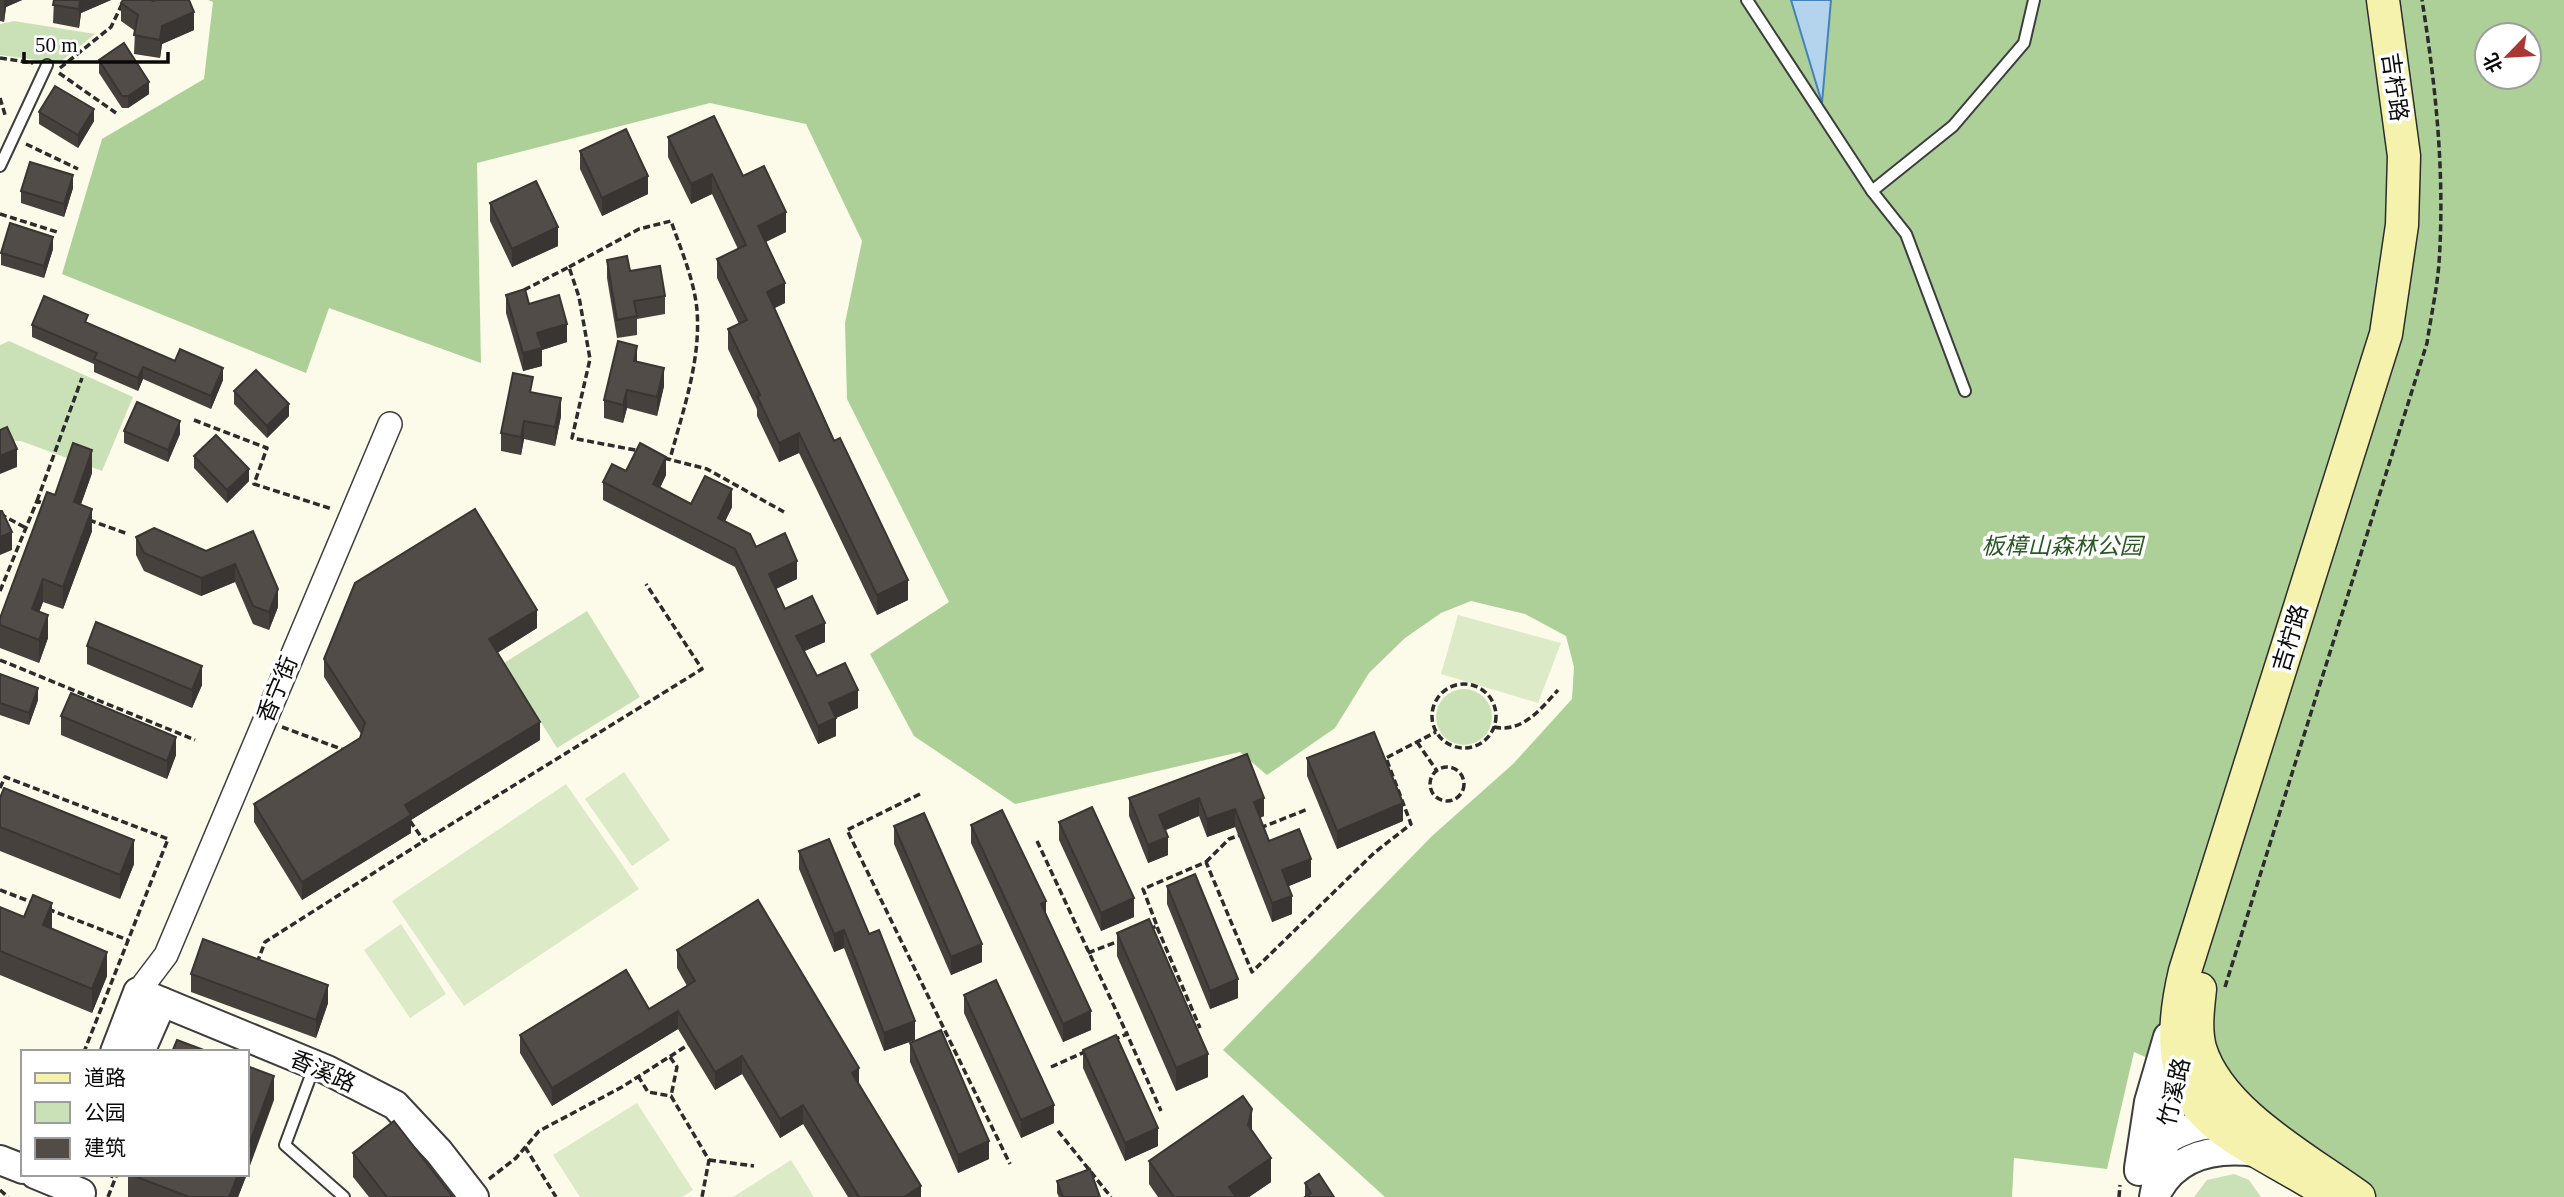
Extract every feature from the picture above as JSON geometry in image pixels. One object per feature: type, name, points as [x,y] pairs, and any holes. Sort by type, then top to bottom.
[{"type":"main road","name":"吉柠路","points":[[2334,1197],[2256,1152],[2213,1123],[2193,1099],[2179,1066],[2175,1034],[2176,1008],[2185,971],[2386,334],[2402,225],[2404,156],[2382,0]]},
{"type":"main road","name":"吉柠路","points":[[2359,1197],[2241,1111],[2216,1083],[2200,1046],[2197,1029],[2212,990],[2397,365],[2412,298],[2421,238],[2421,155],[2414,75],[2403,0]]},
{"type":"street","name":"香宁街","points":[[140,1050],[150,997],[166,955],[390,424]]},
{"type":"street","name":"竹溪路","points":[[2154,1197],[2179,1066],[2212,990]]},
{"type":"street","name":"香宁街","points":[[116,1050],[150,997]]},
{"type":"street","name":"香溪路","points":[[150,997],[314,1065],[395,1105],[473,1195]]},
{"type":"street","name":"竹溪路","points":[[2137,1184],[2149,1102],[2176,1008]]},
{"type":"street","points":[[2137,1184],[2155,1148],[2163,1142],[2184,1131],[2213,1123],[2234,1124],[2251,1129],[2359,1197]]},
{"type":"street","points":[[2154,1197],[2171,1171],[2185,1161],[2219,1151],[2256,1152]]},
{"type":"street","points":[[0,1160],[21,1169]]},
{"type":"street","points":[[44,1176],[87,1186]]},
{"type":"lane","points":[[1747,0],[1872,191],[1906,234],[1965,391]]},
{"type":"lane","points":[[1872,191],[1953,126],[2024,43],[2034,0]]},
{"type":"lane","points":[[0,166],[47,65]]},
{"type":"lane","points":[[314,1065],[285,1145],[344,1197]]},
{"type":"path","points":[[116,113],[56,72],[111,27],[124,0]]},
{"type":"path","points":[[2212,990],[2427,343],[2438,264],[2441,194],[2430,54],[2422,0]]},
{"type":"path","points":[[0,58],[47,65]]},
{"type":"path","points":[[0,98],[13,138],[78,169]]},
{"type":"path","points":[[0,214],[57,232]]},
{"type":"path","points":[[524,290],[639,229],[671,221],[689,270],[697,310],[694,371],[670,459]]},
{"type":"path","points":[[569,267],[579,297],[590,359],[572,438],[645,453]]},
{"type":"path","points":[[0,591],[37,501],[82,378]]},
{"type":"path","points":[[194,420],[267,448],[254,484],[351,515]]},
{"type":"path","points":[[657,456],[707,469],[785,512]]},
{"type":"path","points":[[37,501],[50,506]]},
{"type":"path","points":[[0,514],[26,528]]},
{"type":"path","points":[[76,515],[128,534]]},
{"type":"path","points":[[255,967],[265,942],[702,669],[646,584]]},
{"type":"path","points":[[0,660],[195,740]]},
{"type":"path","points":[[1461,684],[1479,688],[1492,701],[1496,719],[1494,727],[1483,742],[1467,749],[1449,745],[1436,732],[1431,714],[1433,705],[1444,690],[1461,684]]},
{"type":"path","points":[[1494,727],[1509,730],[1518,727],[1558,690]]},
{"type":"path","points":[[264,721],[348,752]]},
{"type":"path","points":[[1206,862],[1252,972],[1374,853],[1411,824],[1386,758],[1436,732]]},
{"type":"path","points":[[1417,742],[1437,771]]},
{"type":"path","points":[[1452,768],[1461,774],[1464,785],[1460,795],[1444,801],[1435,795],[1431,780],[1437,771],[1452,768]]},
{"type":"path","points":[[0,788],[5,777],[168,839],[85,1050]]},
{"type":"path","points":[[920,794],[847,830],[1010,1164]]},
{"type":"path","points":[[1200,1028],[1143,888],[1206,862],[1229,839],[1308,810]]},
{"type":"path","points":[[410,821],[424,841]]},
{"type":"path","points":[[1037,841],[1161,1111]]},
{"type":"path","points":[[0,890],[128,940]]},
{"type":"path","points":[[1146,930],[1157,926]]},
{"type":"path","points":[[1088,953],[1123,939]]},
{"type":"path","points":[[1101,1045],[1127,1034]]},
{"type":"path","points":[[473,1195],[516,1158],[539,1131],[688,1045]]},
{"type":"path","points":[[1051,1067],[1088,1051]]},
{"type":"path","points":[[670,1057],[677,1067],[671,1096],[709,1160],[702,1197]]},
{"type":"path","points":[[638,1076],[648,1092],[671,1096]]},
{"type":"path","points":[[1058,1131],[1111,1197]]},
{"type":"path","points":[[525,1147],[556,1197]]},
{"type":"path","points":[[709,1160],[754,1166]]},
{"type":"path","points":[[87,1186],[104,1176]]},
{"type":"path","points":[[0,1191],[8,1197]]},
{"type":"green space","name":"板樟山森林公园","points":[[208,0],[1791,0],[1821,101],[1831,0],[2564,0],[2564,1197],[2363,1197],[2238,1098],[2134,1052],[2107,1169],[2014,1158],[2012,1197],[1385,1197],[1223,1050],[1432,836],[1513,764],[1572,699],[1574,667],[1566,636],[1525,614],[1471,601],[1441,613],[1405,638],[1369,673],[1335,728],[1267,775],[1240,752],[1015,804],[914,736],[870,654],[949,602],[847,399],[845,323],[862,241],[806,124],[710,103],[477,163],[481,363],[329,308],[306,373],[62,274],[102,139],[204,79],[213,2]]},
{"type":"green space","points":[[14,21],[95,34],[59,63],[0,55],[0,24]]},
{"type":"green space","points":[[9,341],[133,397],[102,471],[21,441],[0,440],[0,345]]},
{"type":"green space","points":[[587,611],[640,697],[557,748],[504,663]]},
{"type":"green space","points":[[1458,615],[1561,643],[1538,703],[1441,674]]},
{"type":"green space","points":[[1464,689],[1475,691],[1484,697],[1490,706],[1490,728],[1484,737],[1475,743],[1464,745],[1453,743],[1444,737],[1438,728],[1436,717],[1438,706],[1444,697],[1453,691]]},
{"type":"green space","points":[[624,772],[670,840],[632,866],[585,799]]},
{"type":"green space","points":[[566,784],[639,889],[464,1006],[392,901]]},
{"type":"green space","points":[[401,924],[446,994],[410,1018],[364,950]]},
{"type":"green space","points":[[637,1103],[693,1190],[682,1197],[580,1197],[553,1155]]},
{"type":"green space","points":[[791,1160],[814,1197],[733,1197]]},
{"type":"green space","points":[[2234,1174],[2249,1180],[2261,1197],[2194,1197],[2207,1180]]},
{"type":"water","points":[[1791,0],[1831,0],[1822,103]]},
{"type":"building","points":[[54,0],[80,0],[79,9],[53,5]]},
{"type":"building","points":[[123,0],[189,0],[194,12],[162,26],[160,40],[134,35],[138,15],[121,3]]},
{"type":"building","points":[[124,43],[149,82],[128,96],[122,96],[99,60]]},
{"type":"building","points":[[55,86],[94,109],[78,135],[39,112]]},
{"type":"building","points":[[714,116],[743,176],[764,166],[786,212],[758,226],[785,283],[767,292],[834,441],[840,438],[908,580],[877,595],[799,433],[779,443],[757,396],[760,395],[728,329],[747,320],[717,259],[746,245],[712,174],[691,184],[668,137]]},
{"type":"building","points":[[626,129],[648,176],[602,198],[580,151]]},
{"type":"building","points":[[30,162],[73,175],[64,204],[21,191]]},
{"type":"building","points":[[536,181],[558,227],[512,249],[490,203]]},
{"type":"building","points":[[10,223],[53,237],[44,266],[1,253]]},
{"type":"building","points":[[627,256],[630,271],[660,266],[665,296],[634,301],[637,316],[617,320],[607,260]]},
{"type":"building","points":[[525,289],[529,304],[559,295],[567,324],[537,333],[542,348],[523,353],[506,295]]},
{"type":"building","points":[[44,296],[88,315],[85,322],[175,361],[180,349],[223,368],[211,396],[143,367],[138,378],[94,359],[97,353],[32,325]]},
{"type":"building","points":[[618,341],[637,346],[634,361],[664,368],[657,397],[627,390],[623,405],[604,400]]},
{"type":"building","points":[[256,370],[289,404],[267,426],[234,391]]},
{"type":"building","points":[[513,373],[533,377],[530,392],[561,398],[555,427],[524,421],[521,437],[501,433]]},
{"type":"building","points":[[137,402],[180,421],[168,450],[124,431]]},
{"type":"building","points":[[7,427],[17,449],[0,456],[0,430]]},
{"type":"building","points":[[216,435],[249,469],[227,490],[194,456]]},
{"type":"building","points":[[73,443],[92,450],[74,502],[92,509],[63,587],[43,579],[32,609],[48,615],[39,640],[0,625],[0,618],[47,492],[55,495]]},
{"type":"building","points":[[640,443],[666,457],[653,484],[691,504],[705,476],[732,489],[718,518],[750,534],[756,547],[785,533],[797,561],[769,574],[785,609],[812,596],[825,623],[796,636],[817,676],[845,663],[858,690],[829,703],[836,718],[818,726],[735,549],[603,482],[612,464],[626,471]]},
{"type":"building","points":[[475,509],[537,610],[489,639],[540,722],[405,805],[411,815],[302,882],[254,804],[360,738],[365,723],[324,659],[355,583]]},
{"type":"building","points":[[0,511],[12,532],[0,537]]},
{"type":"building","points":[[154,528],[206,551],[253,531],[278,589],[269,612],[253,606],[235,564],[201,578],[144,553],[136,537]]},
{"type":"building","points":[[96,622],[202,666],[192,690],[87,646]]},
{"type":"building","points":[[0,674],[38,688],[29,713],[0,703]]},
{"type":"building","points":[[71,693],[176,737],[167,761],[61,716]]},
{"type":"building","points":[[1374,732],[1403,803],[1337,831],[1307,758]]},
{"type":"building","points":[[1247,754],[1264,798],[1254,802],[1269,841],[1299,829],[1311,859],[1282,870],[1292,896],[1272,903],[1235,809],[1207,819],[1199,798],[1159,815],[1168,837],[1148,845],[1129,798]]},
{"type":"building","points":[[4,788],[134,840],[120,875],[0,827],[0,798]]},
{"type":"building","points":[[1092,807],[1134,898],[1101,913],[1059,822]]},
{"type":"building","points":[[1002,810],[1046,901],[1041,904],[1091,1011],[1063,1024],[971,825]]},
{"type":"building","points":[[924,813],[982,944],[951,957],[894,826]]},
{"type":"building","points":[[829,839],[869,934],[879,930],[915,1021],[884,1033],[844,930],[834,934],[799,851]]},
{"type":"building","points":[[1195,874],[1238,979],[1210,991],[1167,886]]},
{"type":"building","points":[[33,895],[52,903],[43,925],[107,952],[92,989],[0,951],[0,907],[24,917]]},
{"type":"building","points":[[758,900],[859,1068],[852,1073],[921,1186],[904,1197],[859,1197],[803,1105],[780,1119],[742,1056],[715,1072],[678,1011],[552,1088],[520,1035],[626,970],[649,1009],[695,981],[677,950]]},
{"type":"building","points":[[1149,919],[1208,1054],[1176,1068],[1117,933]]},
{"type":"building","points":[[203,939],[328,985],[316,1020],[191,974]]},
{"type":"building","points":[[996,980],[1054,1105],[1021,1120],[964,995]]},
{"type":"building","points":[[941,1030],[989,1141],[958,1155],[910,1043]]},
{"type":"building","points":[[1116,1035],[1158,1128],[1125,1143],[1083,1050]]},
{"type":"building","points":[[177,1040],[204,1050],[173,1050]]},
{"type":"building","points":[[248,1066],[274,1076],[248,1147]]},
{"type":"building","points":[[1243,1096],[1252,1109],[1248,1125],[1271,1158],[1229,1187],[1236,1197],[1174,1197],[1149,1161]]},
{"type":"building","points":[[394,1121],[453,1197],[387,1197],[353,1153]]},
{"type":"building","points":[[1090,1169],[1100,1197],[1063,1197],[1057,1181]]},
{"type":"building","points":[[1319,1174],[1334,1197],[1305,1197],[1311,1193],[1305,1183]]},
{"type":"building","points":[[134,1176],[237,1176],[229,1197],[189,1197]]}]
